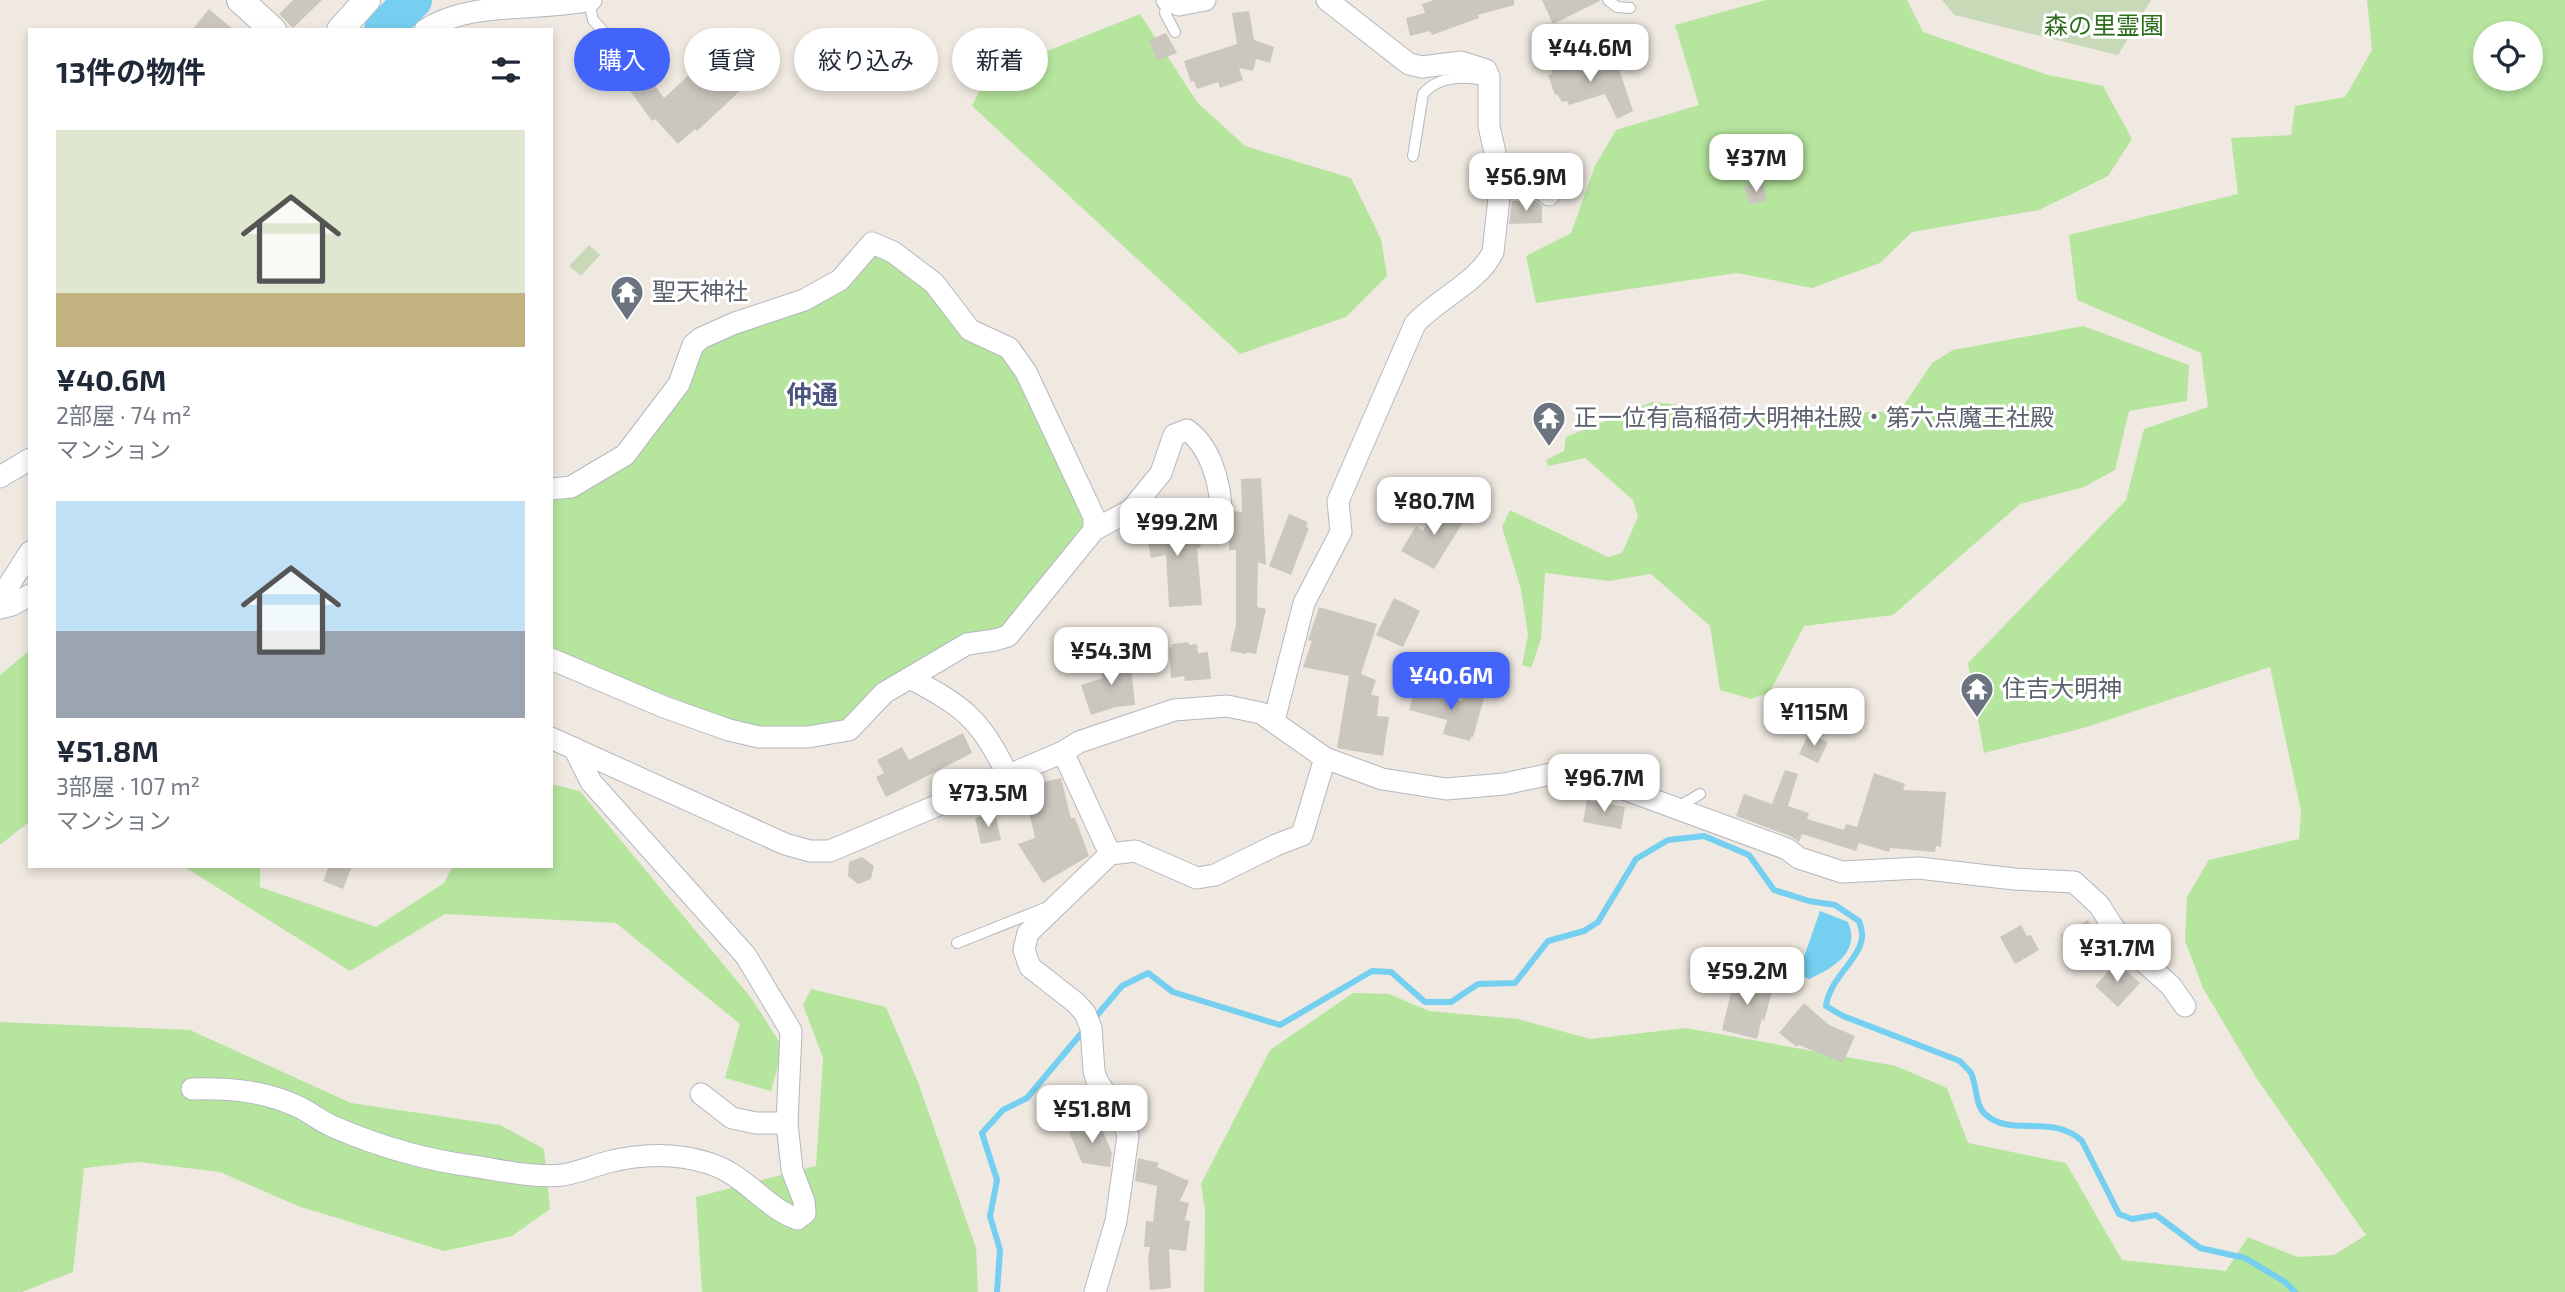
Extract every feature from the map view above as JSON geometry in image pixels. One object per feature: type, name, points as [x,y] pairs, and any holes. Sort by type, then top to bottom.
[{"type":"street","points":[[240,0],[271,28]]},
{"type":"street","points":[[342,28],[367,0]]},
{"type":"street","points":[[428,28],[456,9],[480,4],[555,5],[590,0]]},
{"type":"street","points":[[1167,0],[1186,5],[1205,0]]},
{"type":"street","points":[[1275,721],[1304,603],[1341,533],[1338,501],[1415,324],[1489,260],[1493,252],[1501,180],[1489,126],[1493,78],[1486,70],[1461,62],[1422,67],[1409,64],[1327,0]]},
{"type":"street","points":[[1501,180],[1541,188],[1549,195]]},
{"type":"street","points":[[553,489],[571,487],[625,455],[679,384],[693,345],[701,338],[735,323],[804,300],[840,280],[870,236],[934,283],[970,330],[1009,348],[1032,384],[1094,517],[1094,530]]},
{"type":"street","points":[[553,660],[664,707],[729,730],[759,737],[808,737],[849,730],[884,693],[967,644],[1008,636],[1094,530],[1131,510],[1161,473],[1174,435],[1187,430],[1202,447],[1219,480],[1221,506]]},
{"type":"street","points":[[0,477],[28,460]]},
{"type":"street","points":[[0,599],[28,555]]},
{"type":"street","points":[[0,608],[28,596]]},
{"type":"street","points":[[910,678],[951,700],[976,721],[1007,774]]},
{"type":"street","points":[[553,739],[785,844],[810,850],[830,850],[1063,752],[1079,742],[1174,710],[1211,705],[1227,706],[1261,713],[1325,758],[1382,779],[1446,789],[1504,784],[1551,774],[1594,778],[1787,849],[1799,859],[1842,872],[1919,868],[2074,882],[2099,905],[2124,944],[2171,986],[2185,1006]]},
{"type":"street","points":[[192,1089],[216,1088],[264,1093],[301,1108],[332,1126],[409,1152],[469,1166],[561,1175],[612,1161],[650,1155],[684,1157],[709,1163],[738,1176],[786,1214],[797,1219],[805,1213],[804,1201],[792,1170],[787,1124],[792,1031],[746,956],[591,782],[574,748]]},
{"type":"street","points":[[1063,752],[1110,854]]},
{"type":"street","points":[[1095,1292],[1112,1238],[1128,1136],[1121,1116],[1094,1071],[1088,1021],[1076,1003],[1030,967],[1025,958],[1024,943],[1028,933],[1110,854],[1135,851],[1197,878],[1215,875],[1302,835],[1325,758]]},
{"type":"street","points":[[701,1094],[732,1118],[756,1123],[787,1124]]},
{"type":"lane","points":[[590,0],[593,20],[600,28]]},
{"type":"lane","points":[[1167,0],[1165,13],[1175,32]]},
{"type":"lane","points":[[1608,0],[1617,7],[1630,8]]},
{"type":"lane","points":[[1413,156],[1423,94],[1429,87],[1460,77],[1493,78]]},
{"type":"lane","points":[[1677,808],[1700,794]]},
{"type":"lane","points":[[957,943],[1061,902]]},
{"type":"green space","points":[[1766,0],[1907,0],[1923,32],[2048,75],[2103,86],[2132,139],[2108,176],[2039,210],[1912,232],[1880,263],[1812,288],[1737,273],[1536,303],[1526,256],[1571,233],[1595,166],[1616,130],[1699,105],[1675,25]]},
{"type":"green space","name":"森の里霊園","points":[[1942,0],[2151,0],[2118,55],[1954,15]]},
{"type":"green space","points":[[2367,0],[2565,0],[2565,1292],[1204,1292],[1205,1211],[1201,1184],[1270,1050],[1353,993],[1389,994],[1429,1011],[1518,1019],[1590,1039],[1686,1028],[1896,1066],[1947,1088],[1968,1143],[2066,1163],[2122,1260],[2226,1271],[2248,1237],[2297,1257],[2334,1255],[2366,1235],[2257,1079],[2203,988],[2185,941],[2187,897],[2209,860],[2299,839],[2301,811],[2270,667],[2083,728],[1984,753],[1968,663],[2126,500],[2144,429],[2208,407],[2201,353],[2077,300],[2069,235],[2238,194],[2231,138],[2291,135],[2295,106],[2345,97],[2372,50]]},
{"type":"green space","points":[[1140,14],[1197,102],[1245,146],[1351,178],[1381,239],[1387,276],[1346,317],[1240,354],[972,106],[979,91],[1048,91],[1048,51]]},
{"type":"green space","points":[[589,245],[600,255],[581,276],[569,266]]},
{"type":"green space","points":[[879,252],[923,284],[1005,354],[1034,400],[1084,521],[1085,532],[1000,628],[849,722],[783,728],[742,725],[553,651],[553,494],[627,462],[703,344]]},
{"type":"green space","points":[[2083,326],[2189,365],[2187,401],[2129,411],[2115,470],[2084,487],[2020,504],[1893,615],[1804,626],[1770,692],[1751,699],[1720,690],[1710,626],[1651,574],[1609,581],[1545,573],[1541,639],[1531,668],[1522,665],[1528,635],[1521,589],[1502,527],[1510,510],[1608,557],[1622,553],[1638,517],[1633,500],[1585,458],[1548,466],[1546,460],[1564,451],[1566,437],[1652,402],[1771,415],[1900,411],[1932,363],[1953,350]]},
{"type":"green space","points":[[28,652],[28,823],[0,845],[0,675]]},
{"type":"green space","points":[[553,784],[580,791],[752,999],[783,1048],[771,1091],[725,1078],[740,1024],[616,923],[445,914],[350,971],[186,868],[260,868],[260,887],[376,927],[444,883],[452,868],[553,868]]},
{"type":"green space","points":[[811,989],[886,1007],[918,1082],[976,1248],[978,1292],[702,1292],[696,1197],[816,1166],[823,1058],[803,1005]]},
{"type":"green space","points":[[0,1022],[190,1030],[351,1103],[500,1125],[544,1149],[550,1209],[512,1236],[444,1251],[298,1206],[220,1172],[138,1162],[84,1168],[73,1272],[22,1292],[0,1292]]},
{"type":"water","points":[[1820,911],[1848,922],[1851,942],[1842,958],[1809,979],[1798,974]]},
{"type":"building","points":[[293,0],[322,0],[293,28],[279,14]]},
{"type":"building","points":[[1434,0],[1514,0],[1514,5],[1478,15],[1479,18],[1432,35],[1430,31],[1410,36],[1406,18],[1425,13],[1422,4]]},
{"type":"building","points":[[1542,0],[1600,0],[1600,1],[1553,24]]},
{"type":"building","points":[[209,9],[232,28],[194,28]]},
{"type":"building","points":[[1249,11],[1254,40],[1274,47],[1270,63],[1256,59],[1253,71],[1239,68],[1243,80],[1220,88],[1218,82],[1197,89],[1194,81],[1191,82],[1184,61],[1237,44],[1232,13]]},
{"type":"building","points":[[1166,33],[1177,53],[1157,61],[1149,40]]},
{"type":"building","points":[[1565,55],[1570,71],[1594,63],[1595,67],[1616,60],[1633,111],[1617,119],[1605,94],[1569,105],[1567,101],[1562,102],[1557,94],[1555,95],[1548,75],[1552,74],[1550,61]]},
{"type":"building","points":[[684,79],[684,91],[740,91],[697,131],[695,129],[678,144],[655,119],[652,121],[630,91],[659,91],[664,98]]},
{"type":"building","points":[[1762,183],[1767,200],[1750,205],[1744,187]]},
{"type":"building","points":[[1512,201],[1536,201],[1542,206],[1542,223],[1509,224]]},
{"type":"building","points":[[1261,478],[1266,565],[1258,562],[1257,607],[1266,609],[1256,654],[1246,654],[1230,651],[1236,625],[1236,550],[1229,550],[1229,528],[1233,511],[1242,512],[1241,479]]},
{"type":"building","points":[[1440,503],[1465,519],[1434,569],[1401,551],[1416,526],[1423,531]]},
{"type":"building","points":[[1289,514],[1308,522],[1306,527],[1309,528],[1291,575],[1269,566]]},
{"type":"building","points":[[1162,516],[1163,520],[1172,518],[1173,523],[1195,519],[1201,548],[1197,548],[1202,605],[1169,607],[1166,555],[1151,558],[1144,519]]},
{"type":"building","points":[[1394,598],[1420,611],[1403,647],[1376,635]]},
{"type":"building","points":[[1319,607],[1377,624],[1361,674],[1376,680],[1371,695],[1379,696],[1377,716],[1389,717],[1383,756],[1337,748],[1349,676],[1303,667],[1312,641],[1308,640]]},
{"type":"building","points":[[1189,642],[1189,645],[1197,644],[1198,653],[1208,652],[1211,679],[1185,681],[1184,676],[1171,678],[1169,648],[1172,644]]},
{"type":"building","points":[[1130,657],[1135,705],[1116,707],[1091,715],[1081,685],[1103,678],[1105,660]]},
{"type":"building","points":[[1415,689],[1462,701],[1465,691],[1485,695],[1470,741],[1443,734],[1447,720],[1409,710]]},
{"type":"building","points":[[963,733],[972,753],[886,797],[876,777],[884,773],[877,760],[902,747],[909,760]]},
{"type":"building","points":[[1809,733],[1828,742],[1818,763],[1799,754]]},
{"type":"building","points":[[1785,770],[1798,774],[1788,806],[1809,813],[1807,819],[1844,830],[1846,824],[1857,827],[1874,773],[1905,784],[1903,790],[1946,792],[1941,847],[1936,846],[1935,852],[1890,848],[1889,852],[1859,843],[1856,851],[1802,834],[1799,842],[1736,816],[1744,794],[1772,804]]},
{"type":"building","points":[[1061,778],[1071,818],[1075,818],[1089,856],[1043,883],[1018,844],[1035,838],[1025,794],[1029,793],[1027,786]]},
{"type":"building","points":[[1587,800],[1625,807],[1621,829],[1583,822]]},
{"type":"building","points":[[995,813],[1001,840],[981,844],[975,818]]},
{"type":"building","points":[[862,857],[874,866],[871,879],[858,884],[848,876],[849,862]]},
{"type":"building","points":[[328,868],[351,868],[343,889],[323,881]]},
{"type":"building","points":[[2088,920],[2093,929],[2097,927],[2105,939],[2105,945],[2075,961],[2061,935]]},
{"type":"building","points":[[2021,925],[2027,936],[2031,935],[2039,950],[2015,964],[2000,937]]},
{"type":"building","points":[[2117,962],[2140,983],[2118,1007],[2095,986]]},
{"type":"building","points":[[1735,976],[1758,981],[1758,984],[1773,988],[1757,1039],[1722,1030]]},
{"type":"building","points":[[1804,1003],[1829,1025],[1855,1036],[1843,1063],[1799,1045],[1797,1047],[1779,1033]]},
{"type":"building","points":[[1098,1120],[1112,1153],[1110,1167],[1082,1163],[1069,1132]]},
{"type":"building","points":[[1138,1158],[1159,1163],[1157,1167],[1189,1181],[1180,1201],[1189,1203],[1185,1220],[1190,1221],[1186,1251],[1169,1249],[1171,1288],[1150,1290],[1150,1247],[1144,1247],[1146,1221],[1153,1222],[1157,1186],[1135,1181]]},
{"type":"waterway","points":[[385,28],[413,0]]},
{"type":"waterway","points":[[1092,1021],[1122,986],[1148,973],[1173,992],[1280,1025],[1372,971],[1391,972],[1425,1002],[1451,1002],[1478,984],[1515,983],[1548,941],[1584,931],[1598,922],[1636,859],[1668,840],[1704,836],[1749,855],[1774,890],[1809,901],[1835,905],[1859,921],[1862,935],[1860,945],[1833,986],[1826,1006],[1843,1016],[1960,1061],[1971,1073],[1982,1110],[1995,1121],[2019,1126],[2058,1128],[2071,1133],[2082,1141],[2119,1214],[2132,1219],[2156,1215],[2200,1248],[2245,1258],[2285,1282],[2295,1292]]},
{"type":"waterway","points":[[997,1292],[1000,1250],[990,1216],[997,1180],[982,1133],[1003,1110],[1027,1098],[1085,1029]]},
{"type":"place","name":"聖天神社","points":[[627,322]]},
{"type":"place","name":"正一位有高稲荷大明神社殿・第六点魔王社殿","points":[[1549,448]]},
{"type":"place","name":"住吉大明神","points":[[1977,719]]},
{"type":"district","name":"仲通","points":[[812,395]]}]
